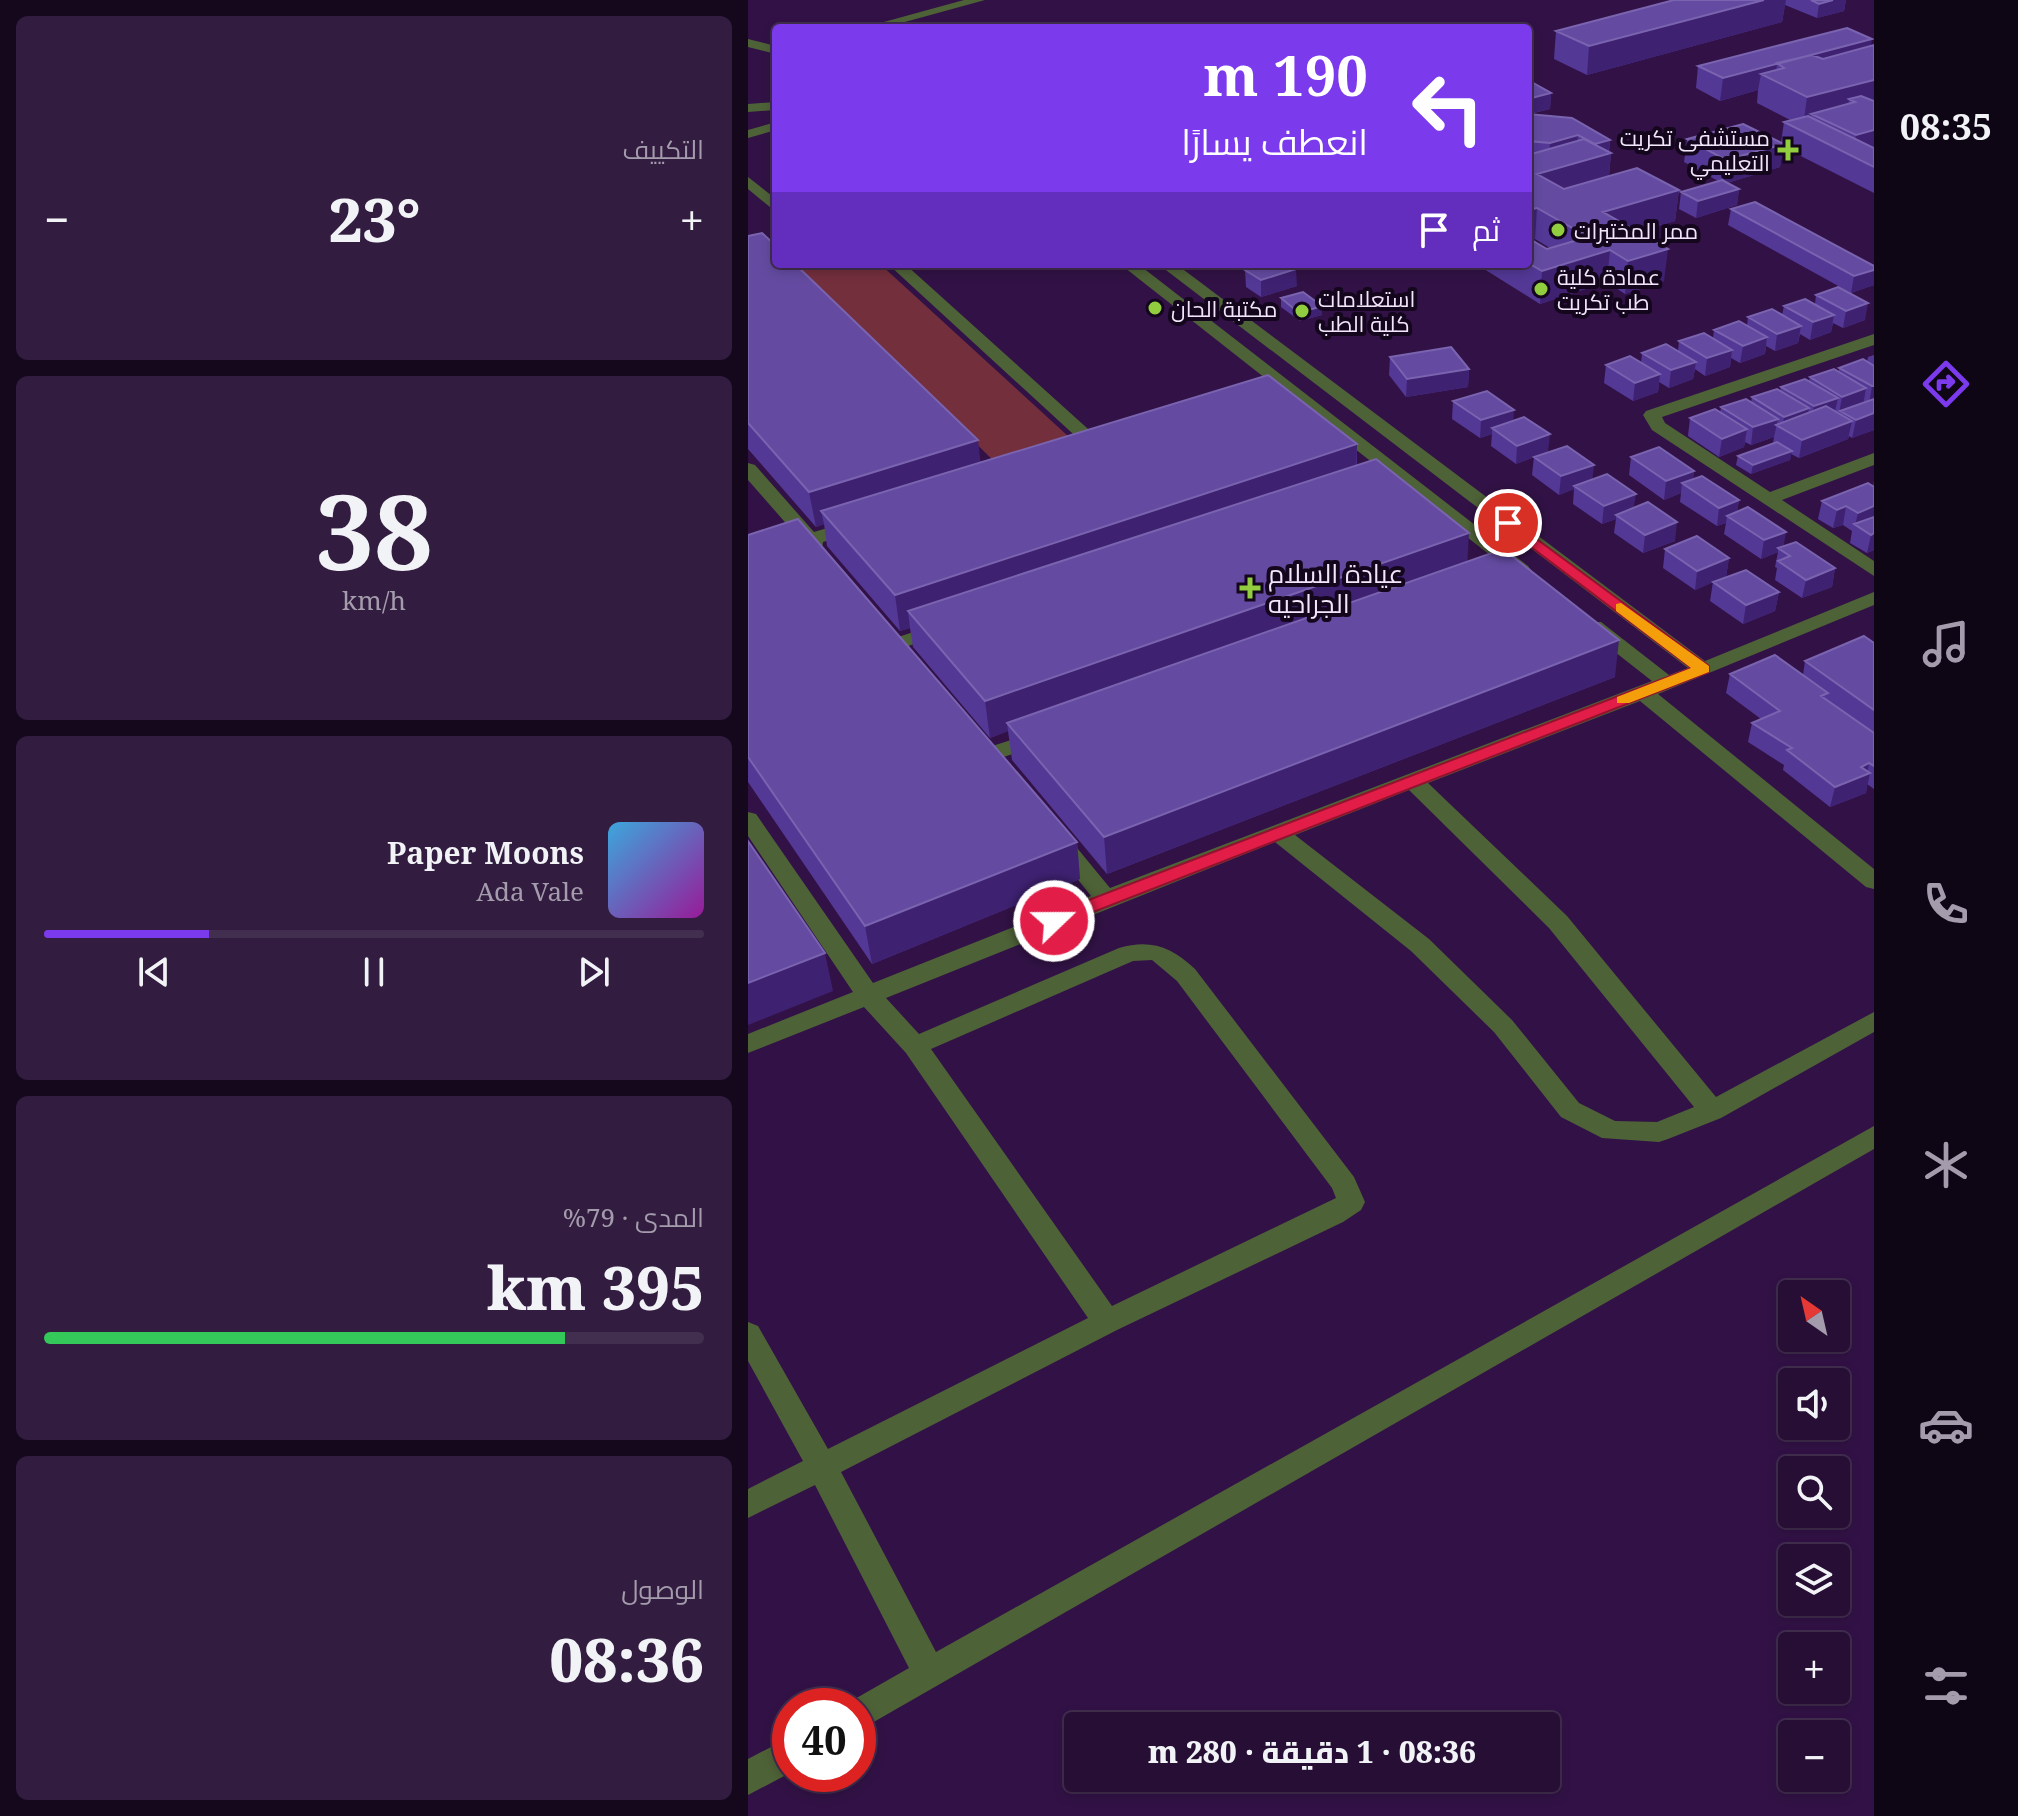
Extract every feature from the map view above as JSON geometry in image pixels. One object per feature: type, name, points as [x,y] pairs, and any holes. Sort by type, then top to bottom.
[{"type":"street","points":[[884,24],[979,0]]},
{"type":"street","points":[[748,29],[772,35]]},
{"type":"street","points":[[748,45],[772,51]]},
{"type":"street","points":[[748,108],[772,106]]},
{"type":"street","points":[[748,134],[772,127]]},
{"type":"street","points":[[748,181],[772,203]]},
{"type":"street","points":[[901,268],[1109,449],[1073,459]]},
{"type":"street","points":[[1133,268],[1285,395],[1403,477],[1525,573],[1489,578]]},
{"type":"street","points":[[1153,283],[1173,270],[1703,669]]},
{"type":"street","points":[[1874,339],[1652,415],[1658,426],[1874,570]]},
{"type":"street","points":[[1768,499],[1874,459]]},
{"type":"street","points":[[748,469],[830,563]]},
{"type":"street","points":[[1373,487],[1403,477]]},
{"type":"street","points":[[748,559],[872,520]]},
{"type":"street","points":[[748,1044],[1106,899],[1703,669],[1874,598]]},
{"type":"street","points":[[1580,616],[1667,683]]},
{"type":"street","points":[[915,666],[892,638],[956,624]]},
{"type":"street","points":[[1643,692],[1874,881]]},
{"type":"street","points":[[970,733],[993,761],[1062,729]]},
{"type":"street","points":[[1413,781],[1558,922],[1712,1111]]},
{"type":"street","points":[[748,819],[869,996],[915,1046],[1107,1322]]},
{"type":"street","points":[[1047,827],[1106,899]]},
{"type":"street","points":[[1278,833],[1420,945],[1503,1026],[1570,1110],[1611,1131],[1659,1132],[1712,1111],[1874,1021]]},
{"type":"street","points":[[748,1504],[1107,1322],[1333,1214],[1351,1202],[1344,1184],[1186,975],[1167,957],[1149,950],[1128,954],[915,1046]]},
{"type":"street","points":[[876,1705],[1874,1136]]},
{"type":"street","points":[[748,1334],[822,1467],[930,1674]]},
{"type":"street","points":[[748,1778],[772,1764]]},
{"type":"shaded area","points":[[797,268],[884,268],[1080,447],[1004,471]]},
{"type":"building","points":[[1674,0],[1764,0],[1589,46],[1556,31]]},
{"type":"building","points":[[1811,0],[1833,0],[1819,4]]},
{"type":"building","points":[[1847,28],[1872,39],[1723,78],[1698,66]]},
{"type":"building","points":[[1874,45],[1874,80],[1807,97],[1761,74],[1784,68],[1777,63],[1812,55],[1823,59]]},
{"type":"building","points":[[1532,82],[1551,93],[1532,98]]},
{"type":"building","points":[[1861,96],[1874,101],[1874,130],[1856,135],[1811,114],[1855,102],[1849,99]]},
{"type":"building","points":[[1532,114],[1572,118],[1610,140],[1595,144],[1578,135],[1550,143],[1532,141]]},
{"type":"building","points":[[1808,116],[1874,148],[1874,167],[1784,122]]},
{"type":"building","points":[[1743,124],[1784,144],[1726,160],[1687,139]]},
{"type":"building","points":[[1584,139],[1611,153],[1537,174],[1564,189],[1637,168],[1679,190],[1603,212],[1668,249],[1628,261],[1610,250],[1542,271],[1532,265],[1532,240],[1547,249],[1588,237],[1537,208],[1532,209],[1532,154]]},
{"type":"building","points":[[1722,180],[1739,189],[1698,201],[1681,192]]},
{"type":"building","points":[[1755,202],[1874,266],[1874,270],[1854,276],[1731,209]]},
{"type":"building","points":[[762,233],[772,242],[772,268],[799,268],[978,440],[809,492],[748,423],[748,236]]},
{"type":"building","points":[[1251,268],[1296,269],[1261,280],[1245,270]]},
{"type":"building","points":[[1838,287],[1868,303],[1846,311],[1816,295]]},
{"type":"building","points":[[1303,292],[1322,306],[1299,313],[1281,298]]},
{"type":"building","points":[[1805,299],[1834,315],[1813,322],[1784,306]]},
{"type":"building","points":[[1772,309],[1801,326],[1777,334],[1748,317]]},
{"type":"building","points":[[1739,321],[1767,337],[1743,346],[1714,330]]},
{"type":"building","points":[[1704,333],[1732,350],[1707,358],[1679,341]]},
{"type":"building","points":[[1666,344],[1696,362],[1671,370],[1642,353]]},
{"type":"building","points":[[1451,347],[1469,369],[1407,379],[1390,357]]},
{"type":"building","points":[[1630,356],[1660,374],[1635,383],[1606,365]]},
{"type":"building","points":[[1863,359],[1874,366],[1874,386],[1839,368]]},
{"type":"building","points":[[1834,369],[1866,388],[1842,397],[1810,377]]},
{"type":"building","points":[[1268,375],[1357,444],[895,595],[821,511]]},
{"type":"building","points":[[1805,379],[1838,398],[1814,406],[1781,387]]},
{"type":"building","points":[[1777,389],[1809,408],[1784,417],[1752,397]]},
{"type":"building","points":[[1487,391],[1514,410],[1481,420],[1453,401]]},
{"type":"building","points":[[1746,399],[1778,419],[1753,427],[1721,407]]},
{"type":"building","points":[[1874,399],[1874,413],[1856,420],[1840,411]]},
{"type":"building","points":[[1826,406],[1852,421],[1802,440],[1776,425]]},
{"type":"building","points":[[1715,409],[1747,429],[1722,439],[1690,418]]},
{"type":"building","points":[[1524,417],[1550,434],[1517,446],[1492,428]]},
{"type":"building","points":[[1777,442],[1792,451],[1753,465],[1738,456]]},
{"type":"building","points":[[1567,446],[1594,465],[1561,476],[1534,457]]},
{"type":"building","points":[[1659,447],[1694,471],[1666,481],[1631,457]]},
{"type":"building","points":[[1376,459],[1469,533],[985,701],[908,611]]},
{"type":"building","points":[[1607,474],[1636,494],[1604,506],[1574,486]]},
{"type":"building","points":[[1702,476],[1739,500],[1719,508],[1682,483]]},
{"type":"building","points":[[1868,483],[1874,487],[1874,506],[1858,513],[1846,506],[1837,510],[1822,501]]},
{"type":"building","points":[[1648,502],[1677,522],[1645,535],[1616,515]]},
{"type":"building","points":[[1748,507],[1786,532],[1764,540],[1727,516]]},
{"type":"building","points":[[1874,517],[1874,533],[1871,535],[1854,524]]},
{"type":"building","points":[[798,519],[1077,842],[865,926],[748,757],[748,535]]},
{"type":"building","points":[[1697,536],[1729,558],[1697,571],[1665,549]]},
{"type":"building","points":[[1796,542],[1835,568],[1806,580],[1778,561],[1790,556],[1778,548]]},
{"type":"building","points":[[1503,549],[1619,640],[1104,837],[1007,723]]},
{"type":"building","points":[[1746,570],[1779,592],[1746,605],[1713,582]]},
{"type":"building","points":[[1864,636],[1874,643],[1874,710],[1805,661]]},
{"type":"building","points":[[1775,655],[1828,693],[1821,696],[1874,733],[1874,766],[1869,763],[1861,767],[1870,773],[1835,787],[1787,750],[1792,748],[1752,723],[1780,711],[1730,674]]},
{"type":"building","points":[[748,841],[825,953],[748,983]]},
{"type":"slow traffic","points":[[1621,608],[1703,669],[1623,700]]},
{"type":"place","name":"مستشفى تكريت التعليمي","points":[[1788,150]]},
{"type":"place","name":"ممر المختبرات","points":[[1558,230]]},
{"type":"place","name":"عمادة كلية طب تكريت","points":[[1541,289]]},
{"type":"place","name":"مكتبة الحان","points":[[1155,308]]},
{"type":"place","name":"استعلامات كلية الطب","points":[[1302,311]]},
{"type":"place","name":"عيادة السلام الجراحيه","points":[[1250,588]]},
{"type":"route","points":[[1054,921],[1703,669],[1508,523]]}]
